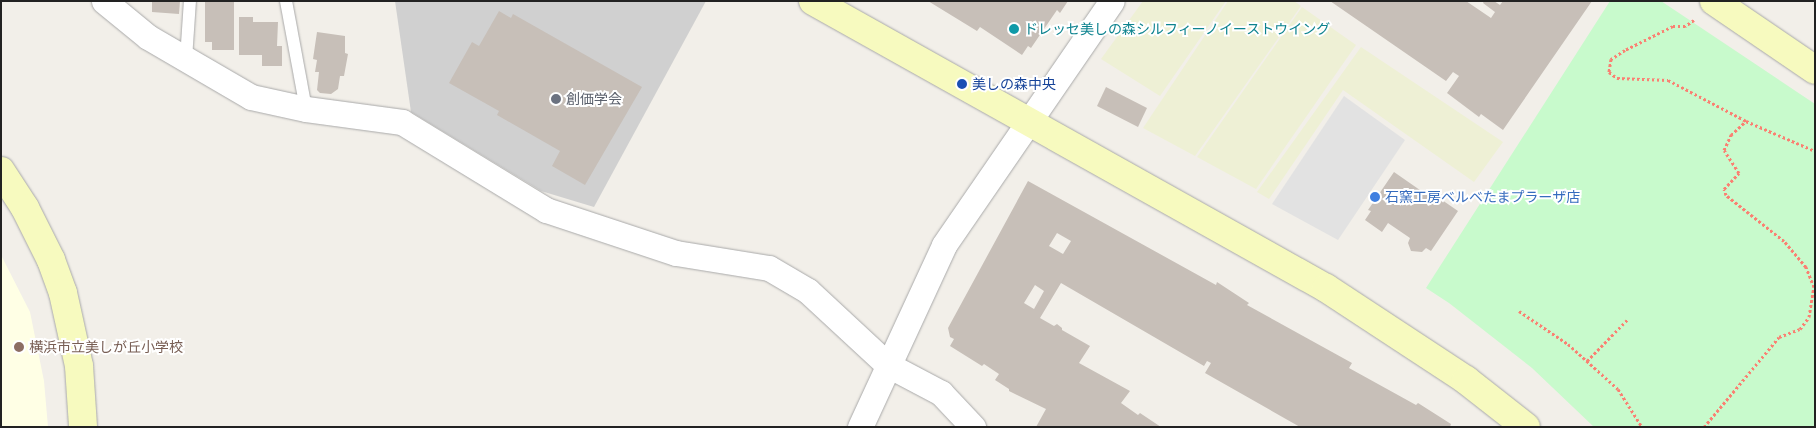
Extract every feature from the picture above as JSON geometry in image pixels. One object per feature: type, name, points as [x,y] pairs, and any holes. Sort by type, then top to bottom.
[{"type":"street","points":[[104,1],[148,37],[250,97],[306,109],[402,122],[546,210],[676,254],[769,268],[808,291],[888,365],[941,393],[973,427]]},
{"type":"street","points":[[813,1],[1326,288],[1466,380],[1526,427]]},
{"type":"street","points":[[860,427],[944,245],[1112,1]]},
{"type":"street","points":[[1705,10],[1815,70]]},
{"type":"street","points":[[1,171],[25,208],[51,260],[63,293],[79,366],[82,427]]},
{"type":"lane","points":[[186,59],[190,1]]},
{"type":"lane","points":[[286,1],[306,109]]},
{"type":"path","points":[[1705,10],[1684,26],[1673,26],[1664,30],[1611,59],[1609,72],[1616,78],[1668,80],[1746,122],[1815,151]]},
{"type":"path","points":[[1704,427],[1779,337],[1800,329],[1809,317],[1814,287],[1806,267],[1784,241],[1726,195],[1724,189],[1739,173],[1724,150],[1731,135],[1746,122]]},
{"type":"path","points":[[1519,311],[1568,344],[1618,389],[1642,427]]},
{"type":"path","points":[[1587,361],[1628,319]]},
{"type":"shaded area","points":[[395,1],[706,1],[594,207],[541,191],[411,112]]},
{"type":"shaded area","points":[[1143,1],[1226,1],[1160,96],[1101,59]]},
{"type":"shaded area","points":[[1228,1],[1294,1],[1301,6],[1195,156],[1143,128]]},
{"type":"shaded area","points":[[1302,7],[1356,45],[1256,189],[1197,157]]},
{"type":"shaded area","points":[[1361,47],[1503,142],[1474,182],[1343,90],[1269,199],[1257,192]]},
{"type":"shaded area","points":[[1344,96],[1405,140],[1338,240],[1272,204]]},
{"type":"shaded area","name":"横浜市立美しが丘小学校","points":[[1,255],[30,312],[44,381],[48,427],[1,427]]},
{"type":"green space","points":[[1610,1],[1661,1],[1815,104],[1815,427],[1594,427],[1532,368],[1449,303],[1426,288]]},
{"type":"building","points":[[152,1],[180,1],[179,14],[152,12]]},
{"type":"building","points":[[205,1],[234,1],[234,50],[212,50],[212,42],[205,42]]},
{"type":"building","name":"ドレッセ美しの森シルフィーノイーストウイング","points":[[928,1],[1068,1],[1060,13],[1057,10],[1031,48],[1028,46],[1022,55],[980,27],[977,31]]},
{"type":"building","points":[[1330,1],[1466,1],[1491,18],[1495,12],[1483,3],[1484,1],[1494,1],[1500,5],[1503,1],[1592,1],[1503,130],[1481,114],[1479,117],[1447,93],[1459,76],[1453,72],[1446,81]]},
{"type":"building","name":"創価学会","points":[[499,11],[511,18],[513,14],[642,87],[585,185],[552,166],[560,151],[497,115],[499,111],[449,83],[472,42],[479,46]]},
{"type":"building","points":[[239,17],[253,17],[253,22],[278,22],[277,46],[282,46],[282,66],[262,66],[262,55],[239,55]]},
{"type":"building","points":[[317,32],[345,36],[345,53],[348,54],[344,76],[340,76],[338,89],[331,94],[320,93],[317,90],[319,72],[315,72],[317,60],[313,59]]},
{"type":"building","points":[[1106,87],[1147,108],[1138,127],[1097,106]]},
{"type":"building","points":[[1394,172],[1440,204],[1442,200],[1458,211],[1431,251],[1426,248],[1422,252],[1411,251],[1408,243],[1410,238],[1388,223],[1382,232],[1365,220],[1371,211],[1368,210]]},
{"type":"building","points":[[1028,181],[1216,285],[1217,282],[1249,303],[1247,305],[1352,363],[1349,368],[1416,405],[1418,403],[1451,424],[1450,427],[1300,427],[1205,373],[1211,363],[1207,361],[1204,366],[1061,283],[1040,318],[1054,326],[1057,324],[1062,330],[1090,346],[1079,363],[1130,391],[1121,403],[1138,415],[1140,413],[1161,427],[1036,427],[1046,409],[1009,391],[1009,389],[995,380],[999,374],[950,346],[954,339],[950,337],[948,328]],"holes":[[[1057,233],[1071,241],[1063,254],[1049,246]],[[1035,285],[1044,291],[1034,309],[1024,303]]]},
{"type":"place","name":"ドレッセ美しの森シルフィーノイーストウイング","points":[[1014,29]]},
{"type":"place","name":"美しの森中央","points":[[962,84]]},
{"type":"place","name":"創価学会","points":[[556,99]]},
{"type":"place","name":"石窯工房ベルベたまプラーザ店","points":[[1375,197]]},
{"type":"place","name":"横浜市立美しが丘小学校","points":[[19,347]]}]
